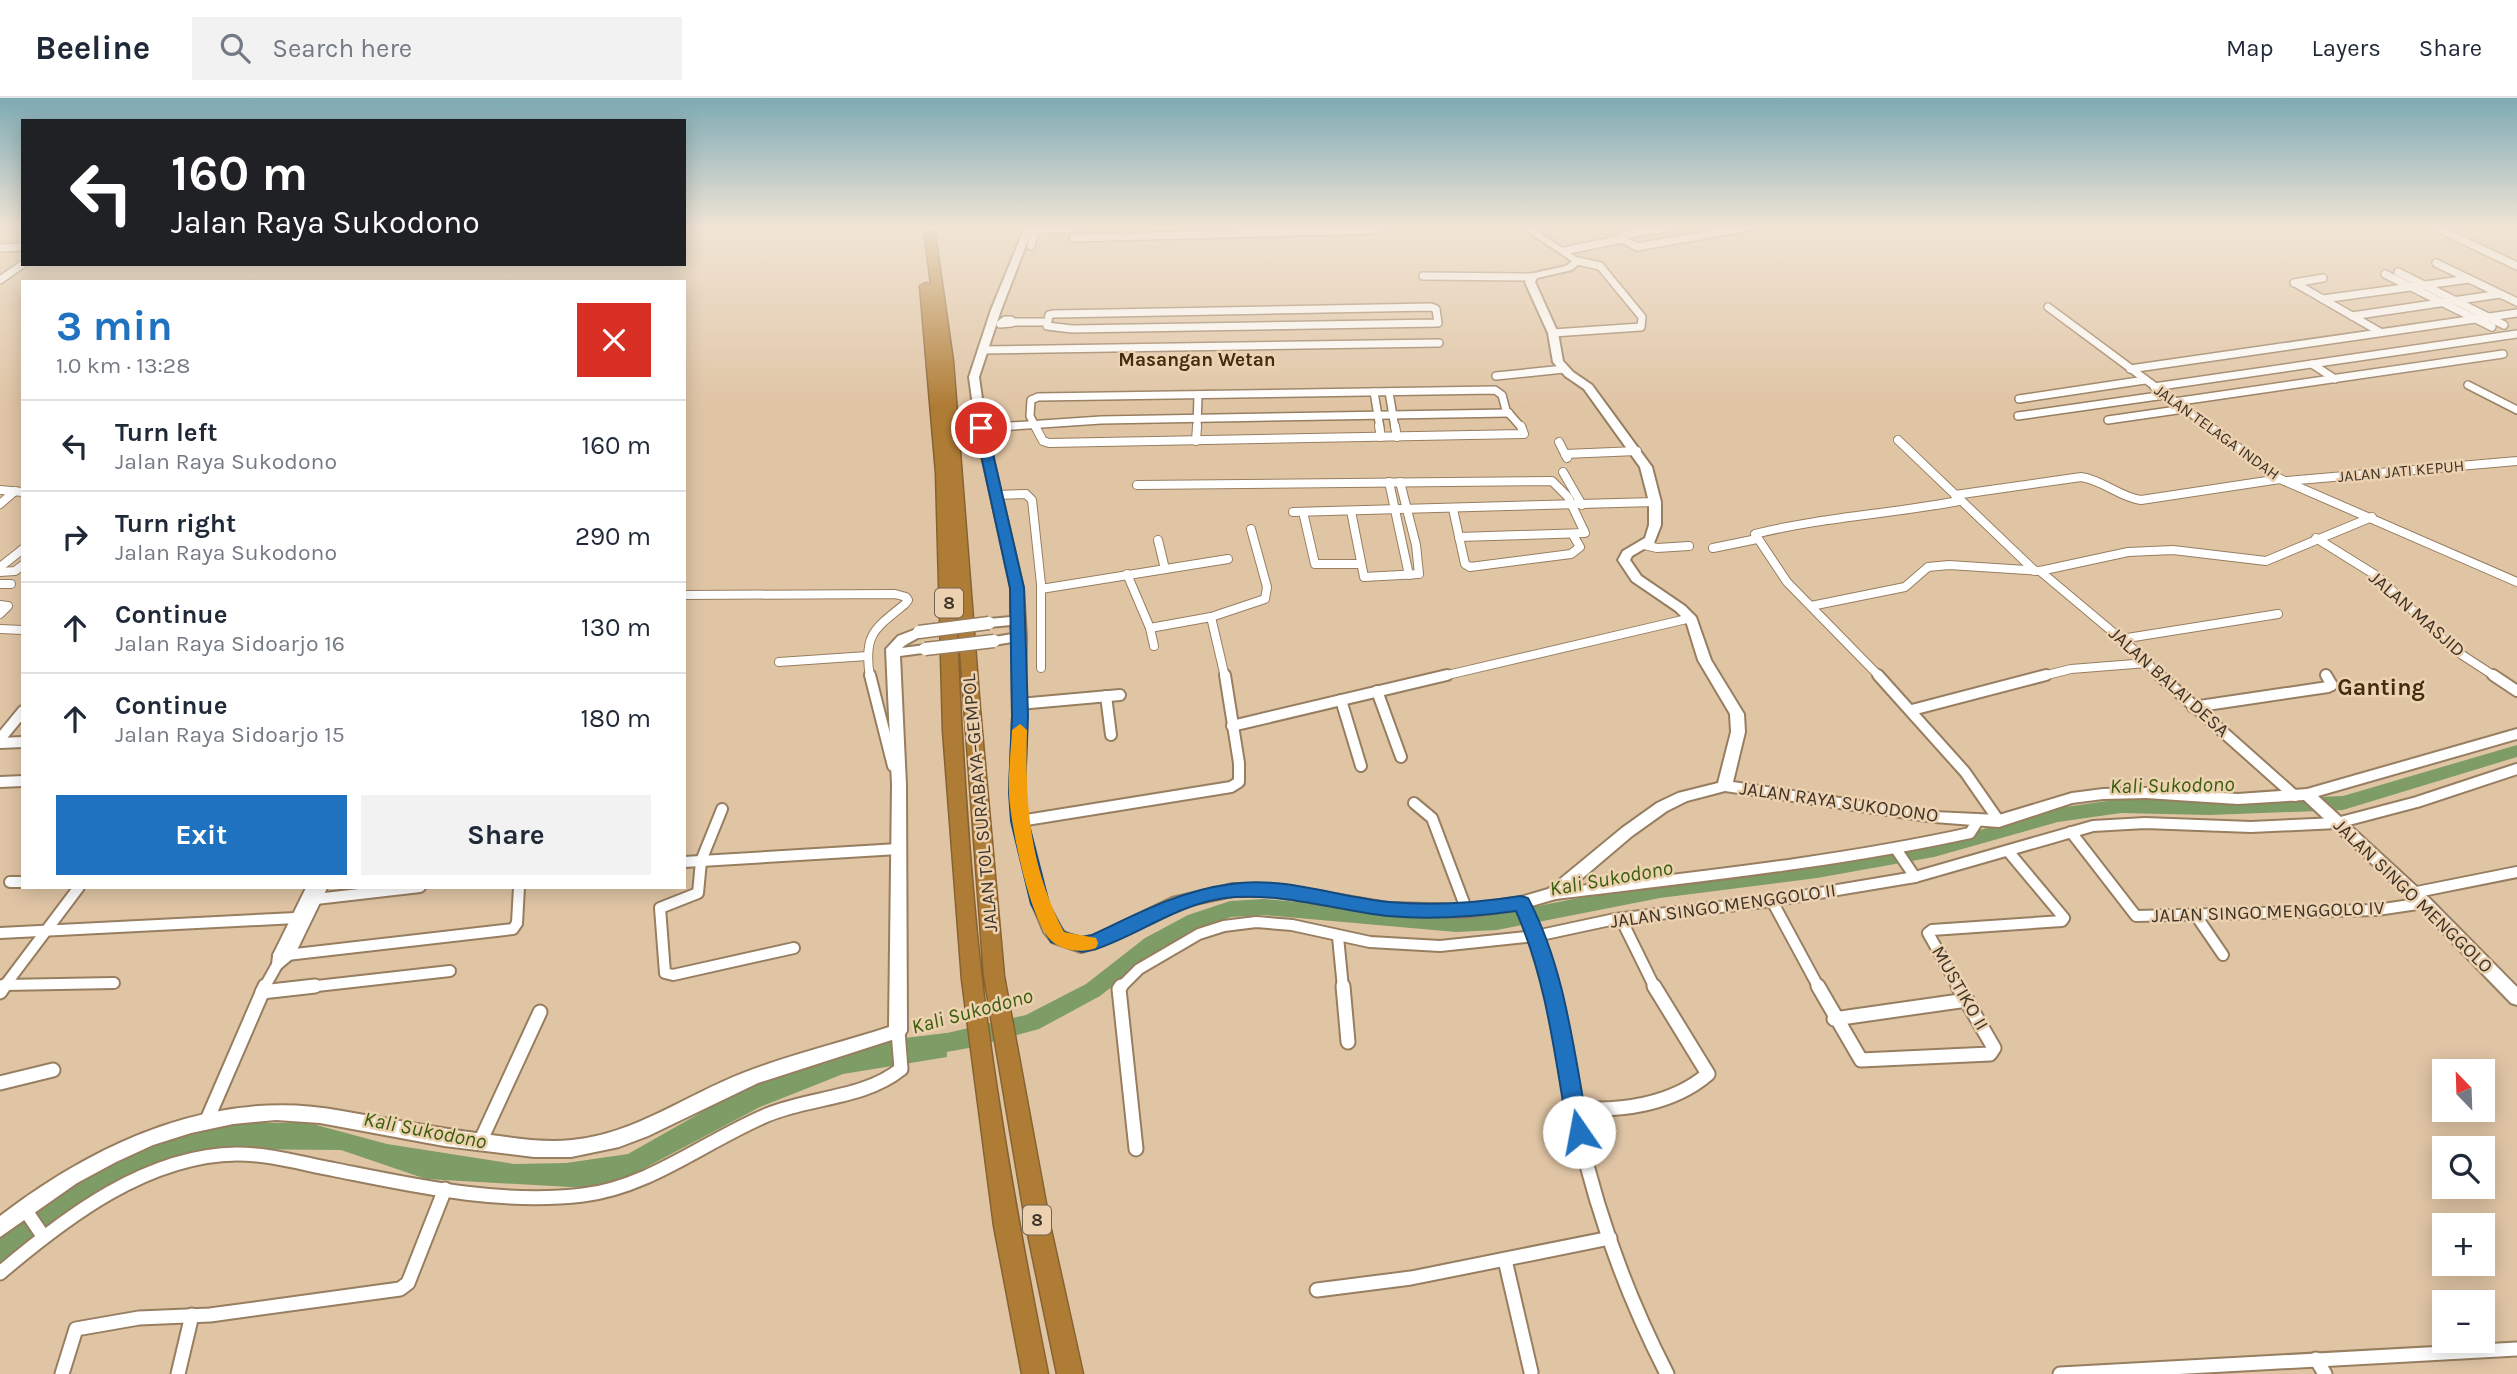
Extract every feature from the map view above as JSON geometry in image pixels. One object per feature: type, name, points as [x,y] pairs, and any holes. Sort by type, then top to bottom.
[{"type":"highway","name":"JALAN TOL SURABAYA–GEMPOL","points":[[925,287],[943,473],[952,731],[972,980],[1006,1226],[1035,1374]]},
{"type":"highway","name":"JALAN TOL SURABAYA–GEMPOL","points":[[937,287],[947,361],[994,976],[1038,1225],[1070,1374]]},
{"type":"main road","points":[[982,350],[1010,287]]},
{"type":"main road","points":[[1532,287],[1553,333],[1558,362],[1563,369],[1588,387],[1637,451],[1646,467],[1655,502],[1655,525],[1650,540],[1627,554],[1624,560],[1628,570],[1641,583],[1691,618],[1700,648],[1739,720],[1725,774],[1725,786]]},
{"type":"main road","name":"JALAN RAYA SUKODONO","points":[[982,350],[974,377],[981,425],[1017,588],[1020,620],[1017,792],[1020,821],[1040,904],[1058,937],[1068,942],[1082,945],[1096,942],[1178,902],[1233,890],[1274,890],[1388,909],[1466,911],[1523,906],[1553,894],[1627,832],[1662,807],[1683,797],[1725,786],[1977,822],[1998,821],[2072,798],[2103,794],[2146,793],[2238,799],[2304,796],[2517,734]]},
{"type":"main road","points":[[0,1228],[77,1174],[159,1134],[207,1120],[264,1113],[319,1115],[480,1142],[572,1149],[607,1142],[649,1127],[750,1077],[899,1035],[899,785],[893,653],[897,643],[919,632],[1020,620]]},
{"type":"main road","points":[[893,653],[1020,637]]},
{"type":"main road","name":"JALAN SINGO MENGGOLO","points":[[2304,796],[2334,820],[2514,991]]},
{"type":"street","points":[[1553,333],[1641,327],[1642,317],[1618,287]]},
{"type":"street","points":[[2300,287],[2381,333]]},
{"type":"street","points":[[2410,287],[2492,327]]},
{"type":"street","points":[[2323,299],[2413,287]]},
{"type":"street","points":[[2427,287],[2504,326]]},
{"type":"street","points":[[2485,287],[2517,303]]},
{"type":"street","points":[[2352,316],[2500,294]]},
{"type":"street","points":[[1433,307],[1439,322],[1072,329],[1048,327],[1047,322],[1049,315],[1054,314],[1220,311],[1433,307]]},
{"type":"street","name":"JALAN TELAGA INDAH","points":[[2048,307],[2179,408],[2283,480],[2517,582]]},
{"type":"street","points":[[1364,308],[1366,324]]},
{"type":"street","points":[[1220,311],[1221,326]]},
{"type":"street","points":[[2130,369],[2517,313]]},
{"type":"street","points":[[995,323],[1005,326],[1012,322],[1047,322]]},
{"type":"street","points":[[2154,387],[2517,334]]},
{"type":"street","points":[[982,350],[1439,343]]},
{"type":"street","points":[[2433,346],[2459,361]]},
{"type":"street","points":[[2108,420],[2335,379],[2503,354]]},
{"type":"street","points":[[2312,364],[2335,379]]},
{"type":"street","points":[[1496,376],[1563,369]]},
{"type":"street","points":[[2019,399],[2145,380]]},
{"type":"street","points":[[2468,385],[2517,410]]},
{"type":"street","points":[[1495,390],[1502,395],[1508,412],[1524,430],[1524,434],[1049,443],[1043,441],[1029,412],[1031,400],[1038,397],[1374,392],[1495,390]]},
{"type":"street","points":[[1374,392],[1381,437]]},
{"type":"street","points":[[1389,392],[1397,437]]},
{"type":"street","points":[[1196,441],[1198,395]]},
{"type":"street","points":[[2018,416],[2165,395]]},
{"type":"street","points":[[981,425],[1034,421],[1508,412]]},
{"type":"street","name":"JALAN BALAI DESA","points":[[1898,440],[1957,498],[2038,571],[2121,639],[2193,707],[2304,796]]},
{"type":"street","points":[[1559,442],[1566,456],[1637,451]]},
{"type":"street","name":"JALAN JATI KEPUH","points":[[1957,498],[2081,477],[2094,479],[2126,498],[2141,500],[2283,480],[2517,461]]},
{"type":"street","points":[[1563,472],[1582,505]]},
{"type":"street","points":[[1137,485],[1552,481],[1558,484],[1585,533],[1459,537]]},
{"type":"street","points":[[1389,482],[1409,575]]},
{"type":"street","points":[[1350,511],[1360,564],[1366,578],[1420,572],[1400,482]]},
{"type":"street","points":[[0,490],[19,492]]},
{"type":"street","points":[[0,504],[19,492]]},
{"type":"street","points":[[998,495],[1022,493],[1032,500],[1041,557],[1044,626],[1041,668]]},
{"type":"street","points":[[1957,498],[1755,533],[1787,582],[1912,710],[1965,772],[1998,821]]},
{"type":"street","points":[[1293,512],[1655,502]]},
{"type":"street","points":[[1453,509],[1465,564],[1473,568],[1572,554],[1580,547],[1573,535]]},
{"type":"street","points":[[1303,512],[1315,564],[1360,564]]},
{"type":"street","points":[[1811,606],[1905,587],[1928,567],[1949,565],[2038,571],[2128,552],[2148,551],[2185,551],[2266,561],[2372,517]]},
{"type":"street","points":[[1150,628],[1211,617],[1261,602],[1267,596],[1251,529]]},
{"type":"street","name":"JALAN MASJID","points":[[2316,538],[2391,587],[2454,649],[2517,691]]},
{"type":"street","points":[[1713,548],[1757,539]]},
{"type":"street","points":[[1158,540],[1165,569]]},
{"type":"street","points":[[1644,545],[1657,548],[1689,546]]},
{"type":"street","points":[[0,569],[21,551]]},
{"type":"street","points":[[1041,589],[1228,559]]},
{"type":"street","points":[[0,569],[15,571],[21,566]]},
{"type":"street","points":[[1127,574],[1150,628],[1154,646]]},
{"type":"street","points":[[0,584],[11,584]]},
{"type":"street","points":[[686,595],[895,594],[906,597],[908,600],[905,604],[870,636],[866,647],[875,698],[899,785]]},
{"type":"street","points":[[0,605],[8,606],[0,614]]},
{"type":"street","points":[[2121,639],[2175,628],[2278,614]]},
{"type":"street","points":[[1020,821],[1231,787],[1239,782],[1224,668],[1211,617]]},
{"type":"street","points":[[1232,726],[1691,618]]},
{"type":"street","points":[[0,629],[21,630]]},
{"type":"street","points":[[779,662],[867,656]]},
{"type":"street","points":[[1912,710],[2071,669],[2147,663]]},
{"type":"street","points":[[2193,707],[2328,687],[2332,685],[2326,675]]},
{"type":"street","points":[[1377,691],[1401,757]]},
{"type":"street","points":[[1020,704],[1120,695]]},
{"type":"street","points":[[1106,696],[1111,734]]},
{"type":"street","points":[[1341,700],[1361,766]]},
{"type":"street","points":[[0,741],[21,714]]},
{"type":"street","points":[[0,741],[21,742]]},
{"type":"street","name":"JALAN SINGO MENGGOLO II","points":[[1136,1149],[1118,999],[1121,984],[1139,969],[1199,934],[1224,926],[1256,922],[1292,925],[1370,942],[1440,946],[1621,919],[1772,901],[1914,876],[2071,832],[2116,823],[2252,827],[2334,820],[2417,802],[2517,769]]},
{"type":"street","points":[[0,782],[21,781]]},
{"type":"street","points":[[1414,803],[1432,818],[1466,911]]},
{"type":"street","points":[[722,809],[701,861],[698,893],[660,908],[664,973],[673,975],[794,947]]},
{"type":"street","points":[[1553,894],[1773,869],[1897,850],[1970,832],[1977,822]]},
{"type":"street","name":"JALAN SINGO MENGGOLO IV","points":[[2071,832],[2132,914],[2376,909],[2517,872]]},
{"type":"street","points":[[686,862],[898,849]]},
{"type":"street","points":[[1897,850],[1914,876]]},
{"type":"street","name":"MUSTIKO II","points":[[1834,1019],[1854,1055],[1861,1060],[1990,1054],[1994,1048],[1928,933],[2063,920],[2008,851]]},
{"type":"street","points":[[10,882],[21,882]]},
{"type":"street","points":[[2,987],[49,930],[78,889]]},
{"type":"street","points":[[283,955],[296,918],[311,889]]},
{"type":"street","points":[[207,1120],[262,992],[321,889]]},
{"type":"street","points":[[316,899],[403,889]]},
{"type":"street","points":[[283,955],[517,923],[519,889]]},
{"type":"street","points":[[1772,901],[1834,1019],[1967,1000]]},
{"type":"street","points":[[1523,906],[1535,933],[1554,995],[1574,1108],[1610,1238],[1643,1327],[1667,1374]]},
{"type":"street","points":[[2195,914],[2223,955]]},
{"type":"street","points":[[0,933],[296,918]]},
{"type":"street","points":[[1574,1108],[1623,1109],[1672,1093],[1703,1080],[1708,1074],[1647,974],[1621,919]]},
{"type":"street","points":[[1338,937],[1348,1042]]},
{"type":"street","points":[[262,992],[450,971]]},
{"type":"street","points":[[2,987],[114,983]]},
{"type":"street","points":[[480,1142],[540,1012]]},
{"type":"street","points":[[0,1273],[42,1235],[90,1205],[156,1171],[223,1154],[265,1155],[477,1195],[562,1197],[610,1190],[670,1165],[763,1116],[803,1102],[875,1085],[896,1076],[901,1069],[899,1035]]},
{"type":"street","points":[[0,1083],[53,1070]]},
{"type":"street","points":[[62,1374],[76,1329],[139,1318],[312,1303],[400,1289],[408,1283],[445,1189]]},
{"type":"street","points":[[26,1210],[42,1235]]},
{"type":"street","points":[[1317,1290],[1411,1278],[1610,1238]]},
{"type":"street","points":[[1505,1260],[1531,1372]]},
{"type":"street","points":[[178,1374],[192,1315]]},
{"type":"street","points":[[2060,1374],[2517,1349]]},
{"type":"street","points":[[2316,1359],[2325,1374]]},
{"type":"shaded area","points":[[946,1033],[947,1057],[843,1074],[760,1107],[605,1189],[426,1179],[341,1150],[227,1149],[173,1160],[0,1266],[0,1233],[69,1185],[154,1143],[238,1123],[309,1123],[387,1144],[514,1164],[566,1163],[628,1154],[760,1079],[905,1038]]},
{"type":"waterway","name":"Kali Sukodono","points":[[925,1047],[1031,1023],[1093,990],[1152,944],[1195,921],[1230,909],[1264,907],[1456,924],[1497,922],[1660,890],[1817,871],[1934,850],[2058,815],[2121,806],[2209,808],[2343,803],[2517,751]]},
{"type":"slow traffic","points":[[1020,730],[1017,792],[1020,821],[1040,904],[1058,937],[1082,945],[1089,943]]},
{"type":"district","name":"Masangan Wetan","points":[[1197,360]]},
{"type":"district","name":"Ganting","points":[[2381,687]]},
{"type":"route","points":[[981,428],[1017,588],[1020,620],[1020,716],[1017,792],[1020,821],[1040,904],[1058,937],[1082,945],[1096,942],[1178,902],[1233,890],[1274,890],[1388,909],[1466,911],[1521,903],[1536,936],[1554,995],[1579,1132]]}]
